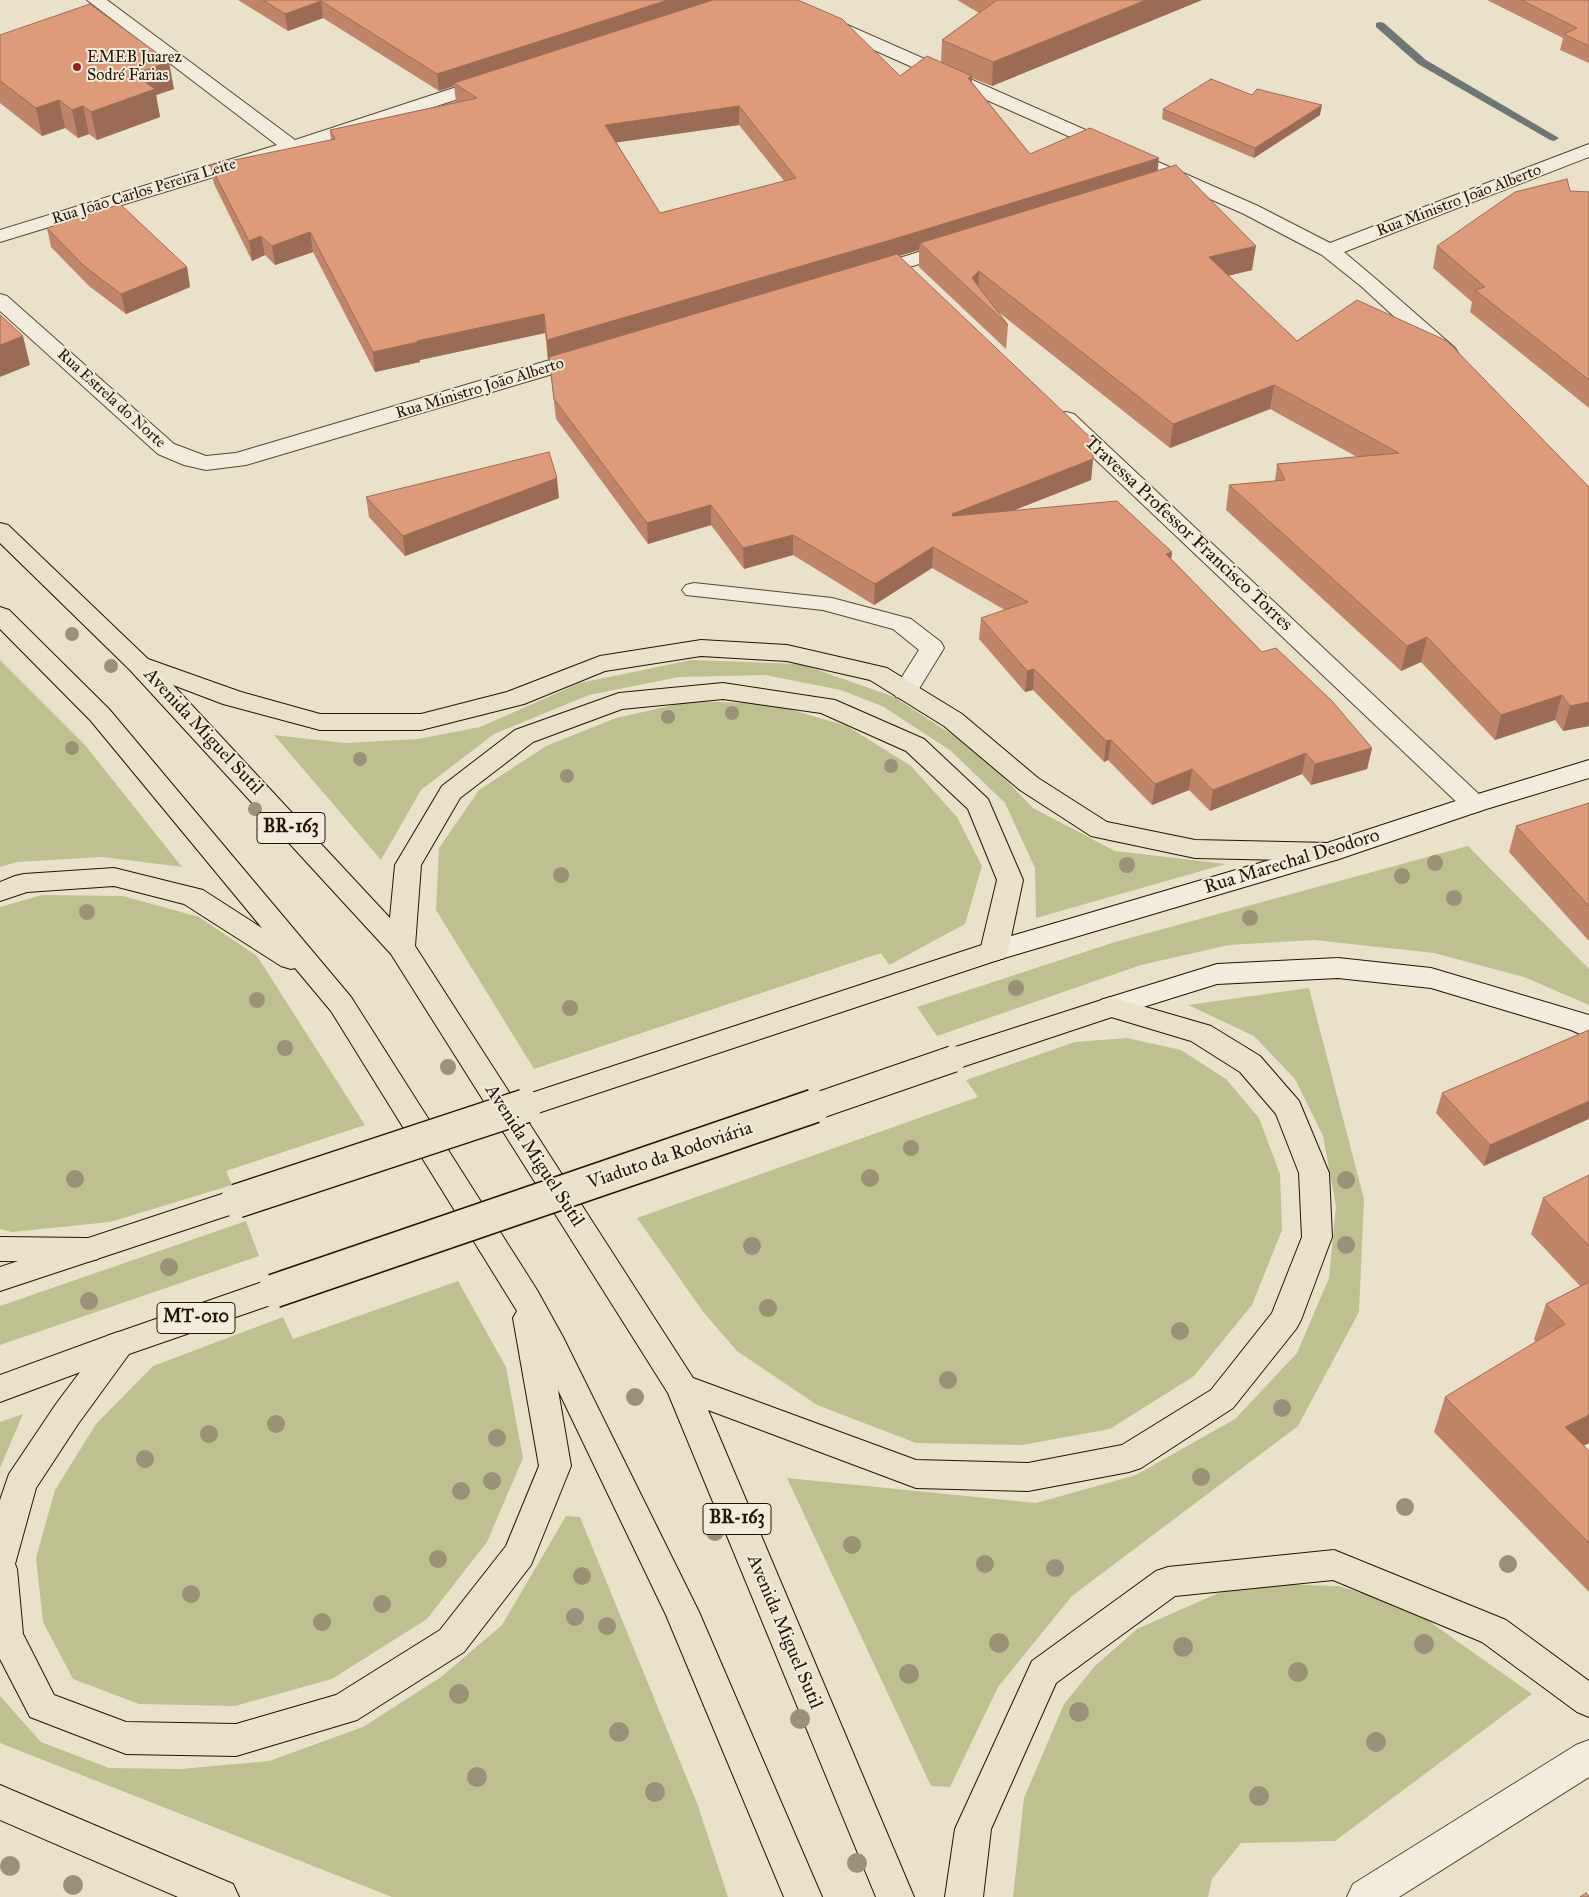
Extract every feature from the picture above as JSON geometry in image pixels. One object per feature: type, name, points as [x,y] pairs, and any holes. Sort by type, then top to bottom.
[{"type":"main road","name":"Avenida Miguel Sutil","points":[[0,530],[140,664],[401,947],[682,1387],[894,1897]]},
{"type":"main road","points":[[0,615],[100,716],[312,972],[341,1004],[526,1299],[552,1346],[682,1612],[803,1897]]},
{"type":"main road","points":[[140,664],[232,698],[320,722],[420,722],[515,698],[600,664],[701,648],[787,653],[878,674],[953,720],[1029,784],[1100,830],[1195,849],[1330,852]]},
{"type":"main road","points":[[0,1279],[994,952],[1010,880],[980,805],[915,745],[826,706],[723,691],[619,701],[524,736],[451,792],[408,865],[401,947]]},
{"type":"main road","points":[[0,892],[24,883],[114,877],[193,896],[312,972]]},
{"type":"main road","points":[[682,1387],[916,1474],[1028,1477],[1129,1458],[1222,1398],[1285,1320],[1317,1237],[1314,1173],[1289,1109],[1250,1064],[1201,1033],[1111,1007]]},
{"type":"main road","name":"Viaduto da Rodoviária","points":[[118,1345],[952,1059],[1111,1007]]},
{"type":"main road","points":[[0,1248],[87,1250]]},
{"type":"main road","points":[[0,1568],[6,1636],[42,1706],[126,1738],[236,1740],[345,1710],[452,1641],[519,1555],[555,1466],[526,1299]]},
{"type":"main road","points":[[0,1560],[21,1484],[67,1414],[118,1345]]},
{"type":"main road","name":"MT-010","points":[[0,1389],[118,1345]]},
{"type":"main road","points":[[964,1897],[974,1829],[1044,1672],[1168,1582],[1334,1565],[1494,1631],[1589,1701]]},
{"type":"main road","points":[[0,1802],[220,1897]]},
{"type":"street","points":[[96,0],[292,147]]},
{"type":"street","points":[[776,0],[1251,210],[1329,251],[1369,283],[1464,368]]},
{"type":"street","name":"Rua João Carlos Pereira Leite","points":[[0,236],[292,147],[509,76]]},
{"type":"street","name":"Rua Ministro João Alberto","points":[[1329,251],[1589,150]]},
{"type":"street","points":[[1152,187],[1180,178]]},
{"type":"street","points":[[854,278],[909,270],[976,241]]},
{"type":"street","name":"Rua Estrela do Norte","points":[[0,300],[166,449],[180,456],[206,463],[238,460]]},
{"type":"street","name":"Rua Ministro João Alberto","points":[[238,460],[608,351]]},
{"type":"street","name":"Travessa Professor Francisco Torres","points":[[1054,407],[1474,804]]},
{"type":"street","points":[[694,590],[824,603],[902,624],[932,648],[905,691]]},
{"type":"street","name":"Rua Marechal Deodoro","points":[[994,952],[1330,852],[1474,804],[1589,769]]},
{"type":"street","points":[[1111,1007],[1217,974],[1338,968],[1431,978],[1581,1023],[1589,1028]]},
{"type":"street","points":[[1366,1897],[1589,1757]]},
{"type":"green space","points":[[0,660],[85,745],[182,867],[102,857],[17,862],[0,867]]},
{"type":"green space","points":[[691,660],[801,664],[894,697],[979,752],[1033,808],[1115,851],[1226,864],[1036,918],[1035,868],[1005,803],[951,751],[884,707],[841,690],[765,675],[679,677],[589,695],[494,734],[421,790],[381,860],[274,735],[345,743],[418,739],[480,727],[580,683]]},
{"type":"green space","points":[[692,701],[772,704],[847,726],[911,766],[957,817],[982,866],[965,924],[889,965],[881,953],[534,1069],[436,910],[439,848],[479,790],[546,746],[616,718]]},
{"type":"green space","points":[[1468,846],[1589,969],[1589,1005],[1524,977],[1434,953],[1314,940],[1229,945],[1141,965],[937,1036],[917,1007],[1115,942]]},
{"type":"green space","points":[[42,895],[123,896],[199,917],[257,956],[365,1125],[226,1171],[232,1185],[110,1222],[12,1232],[0,1229],[0,907]]},
{"type":"green space","points":[[1309,988],[1364,1199],[1359,1312],[1298,1426],[1072,1596],[998,1687],[950,1787],[931,1786],[787,1478],[1036,1503],[1136,1475],[1235,1419],[1297,1353],[1329,1278],[1336,1206],[1323,1136],[1295,1079],[1254,1036],[1188,1005]]},
{"type":"green space","points":[[1127,1038],[1181,1050],[1226,1079],[1259,1118],[1280,1174],[1282,1230],[1252,1305],[1194,1376],[1110,1429],[1022,1445],[916,1443],[817,1405],[737,1351],[704,1313],[637,1218],[978,1097],[966,1080],[1075,1042]]},
{"type":"green space","points":[[246,1221],[259,1256],[0,1345],[0,1306]]},
{"type":"green space","points":[[458,1281],[506,1367],[523,1458],[487,1542],[427,1619],[332,1679],[235,1706],[139,1704],[73,1679],[43,1622],[36,1558],[55,1490],[96,1424],[153,1366],[283,1317],[293,1339]]},
{"type":"green space","points":[[23,1414],[0,1468],[0,1422]]},
{"type":"green space","points":[[566,1516],[580,1517],[697,1803],[728,1897],[392,1897],[0,1743],[0,1696],[41,1742],[109,1768],[181,1769],[269,1761],[363,1727],[441,1677],[502,1625]]},
{"type":"green space","points":[[1241,1583],[1338,1586],[1406,1605],[1532,1694],[1335,1841],[1241,1843],[1212,1879],[1208,1897],[1013,1897],[1024,1798],[1064,1704],[1095,1666],[1137,1629]]},
{"type":"building","points":[[263,0],[668,0],[437,74],[321,1],[285,14]]},
{"type":"building","points":[[713,0],[798,0],[842,19],[900,76],[927,56],[972,76],[968,78],[1030,154],[1090,128],[1159,158],[894,239],[547,340],[544,314],[373,352],[310,232],[272,246],[261,236],[249,241],[210,165],[335,139],[330,130],[477,98],[454,83]],"holes":[[[739,106],[796,178],[660,213],[605,125]]]},
{"type":"building","points":[[997,0],[1146,0],[993,62],[942,40]]},
{"type":"building","points":[[1521,0],[1589,0],[1589,46],[1564,34],[1577,28]]},
{"type":"building","points":[[90,4],[169,62],[134,74],[155,89],[91,112],[83,106],[72,110],[59,100],[36,108],[0,81],[0,35]]},
{"type":"building","points":[[1211,79],[1252,95],[1257,89],[1322,105],[1255,148],[1163,109]]},
{"type":"building","points":[[1176,165],[1256,246],[1209,257],[1297,341],[1357,300],[1447,341],[1589,487],[1589,702],[1570,706],[1562,695],[1501,715],[1427,637],[1407,646],[1229,485],[1285,480],[1277,464],[1399,453],[1274,385],[1173,424],[979,271],[972,278],[1008,325],[920,243]]},
{"type":"building","points":[[1567,179],[1570,191],[1589,192],[1589,380],[1475,290],[1485,287],[1437,246],[1515,192]]},
{"type":"building","points":[[120,204],[187,267],[121,294],[84,266],[47,228]]},
{"type":"building","points":[[897,254],[1093,440],[1093,459],[952,514],[953,516],[1117,501],[1172,552],[1166,554],[1262,652],[1276,648],[1332,701],[1372,748],[1315,764],[1306,753],[1213,790],[1192,769],[1155,784],[1111,740],[1106,741],[1034,669],[1027,671],[981,618],[1028,602],[933,547],[875,584],[793,535],[743,548],[711,505],[647,523],[554,399],[549,357]]},
{"type":"building","points":[[0,315],[23,336],[0,345]]},
{"type":"building","points":[[549,452],[557,478],[403,536],[366,497]]},
{"type":"building","points":[[1589,803],[1589,906],[1516,826]]},
{"type":"building","points":[[1589,1030],[1589,1101],[1490,1145],[1442,1093]]},
{"type":"building","points":[[1589,1175],[1589,1246],[1543,1198]]},
{"type":"building","points":[[1589,1282],[1589,1415],[1565,1427],[1589,1451],[1589,1543],[1445,1397],[1565,1324],[1546,1304]]},
{"type":"building","points":[[1586,1893],[1589,1897],[1580,1897]]},
{"type":"waterway","points":[[1380,25],[1422,62],[1554,138]]},
{"type":"place","name":"EMEB Juarez Sodré Farias","points":[[77,67]]}]
